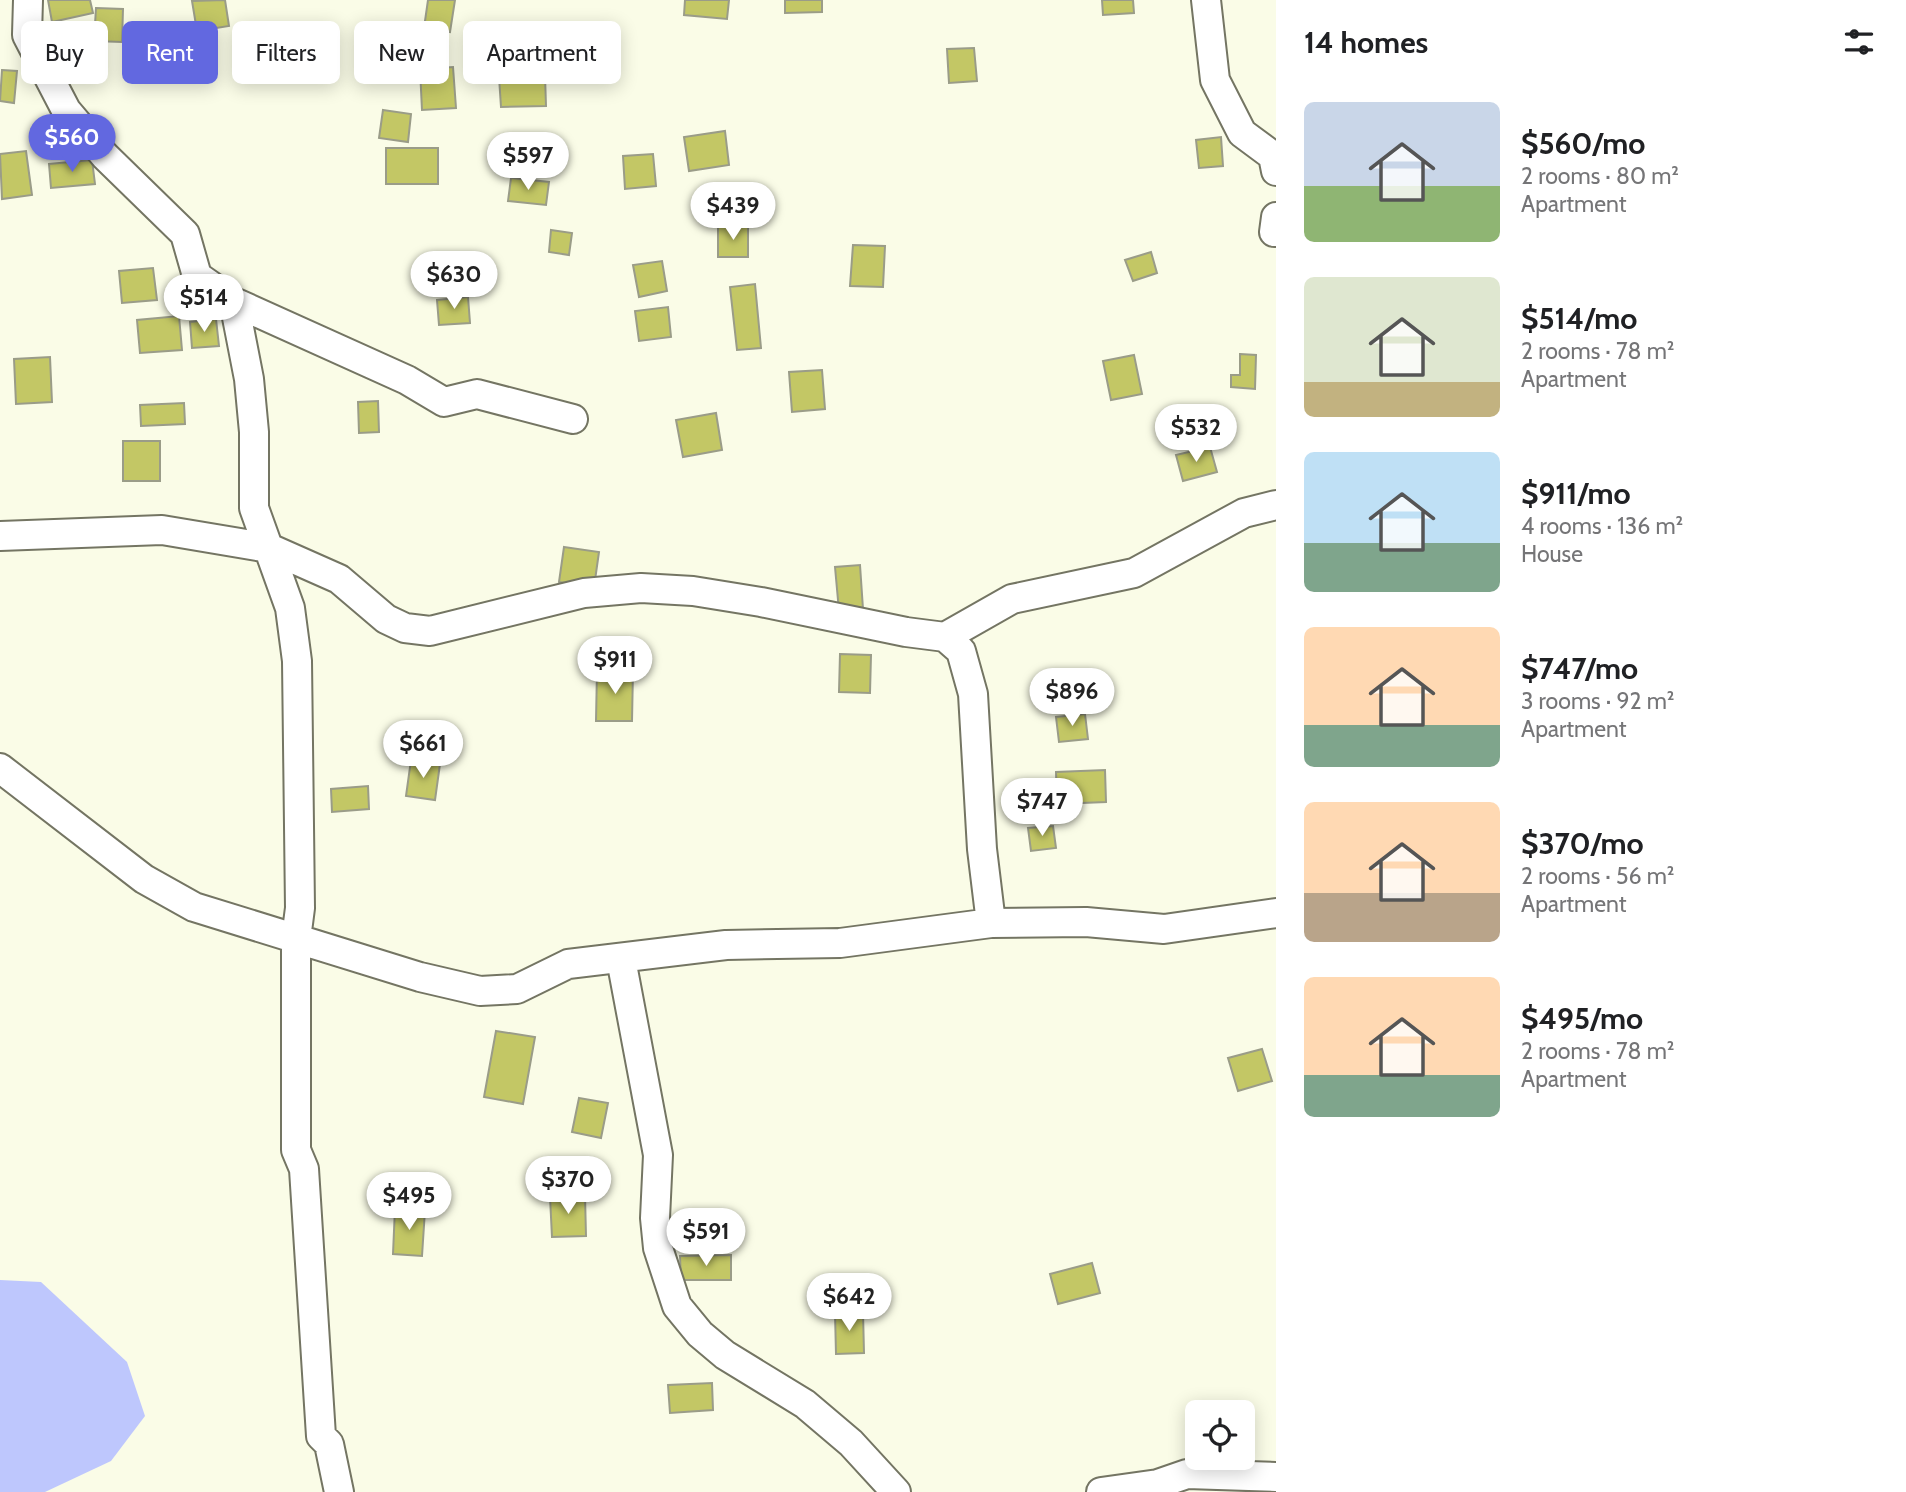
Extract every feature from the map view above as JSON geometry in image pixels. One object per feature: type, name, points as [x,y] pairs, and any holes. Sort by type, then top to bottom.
[{"type":"street","points":[[28,0],[27,35],[66,110],[106,156],[185,234],[197,276],[234,302],[407,380],[444,402],[477,394],[573,419]]},
{"type":"street","points":[[1206,0],[1215,80],[1242,133],[1273,156],[1276,171]]},
{"type":"street","points":[[234,302],[251,405],[254,508],[290,608],[297,661],[300,908],[296,939],[296,1150],[304,1169],[321,1436],[329,1444],[339,1492]]},
{"type":"street","points":[[945,637],[1012,599],[1134,573],[1244,513],[1276,505]]},
{"type":"street","points":[[0,536],[162,530],[268,548],[339,579],[386,619],[405,628],[430,631],[584,593],[641,588],[693,591],[945,637],[961,651],[973,694],[982,849],[991,923]]},
{"type":"street","points":[[0,768],[144,879],[194,907],[420,977],[480,991],[517,989],[568,964],[726,945],[840,943],[991,923],[1086,922],[1164,929],[1276,913]]},
{"type":"street","points":[[621,958],[657,1155],[655,1218],[658,1248],[677,1306],[700,1334],[725,1355],[805,1404],[850,1443],[896,1492]]},
{"type":"street","points":[[1101,1492],[1158,1484],[1188,1474],[1276,1477]]},
{"type":"shaded area","points":[[0,1280],[41,1282],[127,1362],[145,1416],[111,1461],[45,1492],[0,1492]]},
{"type":"building","points":[[48,0],[90,0],[93,13],[52,21]]},
{"type":"building","points":[[225,0],[229,26],[218,28],[218,21],[195,21],[192,1]]},
{"type":"building","points":[[428,0],[455,0],[450,32],[449,21],[425,21]]},
{"type":"building","points":[[685,0],[729,0],[727,19],[684,15]]},
{"type":"building","points":[[785,0],[822,0],[822,12],[785,13]]},
{"type":"building","points":[[1102,0],[1133,0],[1134,13],[1103,15]]},
{"type":"building","points":[[96,8],[123,9],[122,42],[108,42],[108,21],[95,21]]},
{"type":"building","points":[[974,48],[977,81],[949,83],[947,49]]},
{"type":"building","points":[[449,67],[453,67],[456,108],[422,110],[421,84],[449,84]]},
{"type":"building","points":[[2,70],[17,71],[14,103],[0,101]]},
{"type":"building","points":[[499,84],[545,84],[546,106],[501,107]]},
{"type":"building","points":[[383,110],[411,114],[408,142],[379,138]]},
{"type":"building","points":[[725,131],[729,165],[689,171],[684,137]]},
{"type":"building","points":[[1221,137],[1223,166],[1199,168],[1196,140]]},
{"type":"building","points":[[386,148],[438,148],[438,184],[386,184]]},
{"type":"building","points":[[26,151],[32,195],[2,199],[0,154]]},
{"type":"building","points":[[653,154],[656,186],[625,189],[623,156]]},
{"type":"building","points":[[92,160],[95,184],[51,188],[49,164]]},
{"type":"building","points":[[511,178],[549,182],[546,205],[508,201]]},
{"type":"building","points":[[718,226],[748,226],[748,257],[718,257]]},
{"type":"building","points":[[551,230],[572,233],[569,255],[549,252]]},
{"type":"building","points":[[853,245],[885,246],[883,287],[850,286]]},
{"type":"building","points":[[1151,252],[1157,273],[1133,281],[1125,260]]},
{"type":"building","points":[[662,261],[667,291],[639,297],[633,265]]},
{"type":"building","points":[[153,268],[157,300],[122,303],[119,271]]},
{"type":"building","points":[[755,284],[761,348],[737,350],[730,287]]},
{"type":"building","points":[[468,297],[470,323],[439,325],[437,300]]},
{"type":"building","points":[[668,307],[671,337],[639,341],[635,311]]},
{"type":"building","points":[[179,316],[182,350],[140,353],[137,320]]},
{"type":"building","points":[[216,319],[219,346],[192,348],[190,322]]},
{"type":"building","points":[[1240,354],[1256,355],[1255,389],[1231,387],[1231,375],[1240,375]]},
{"type":"building","points":[[1134,355],[1142,394],[1111,400],[1103,361]]},
{"type":"building","points":[[50,357],[52,402],[16,404],[14,359]]},
{"type":"building","points":[[822,370],[825,409],[792,412],[789,372]]},
{"type":"building","points":[[378,401],[379,432],[359,433],[358,402]]},
{"type":"building","points":[[184,403],[185,424],[141,426],[140,405]]},
{"type":"building","points":[[716,413],[722,450],[683,457],[676,420]]},
{"type":"building","points":[[123,441],[160,441],[160,481],[123,481]]},
{"type":"building","points":[[1210,447],[1217,472],[1183,481],[1176,455]]},
{"type":"building","points":[[564,547],[599,552],[594,587],[559,582]]},
{"type":"building","points":[[860,565],[863,609],[839,611],[835,567]]},
{"type":"building","points":[[840,654],[871,655],[870,693],[839,692]]},
{"type":"building","points":[[597,670],[633,670],[632,721],[596,721]]},
{"type":"building","points":[[1085,714],[1088,739],[1059,742],[1056,717]]},
{"type":"building","points":[[411,760],[440,764],[435,800],[406,796]]},
{"type":"building","points":[[1105,770],[1106,802],[1057,804],[1056,772]]},
{"type":"building","points":[[368,786],[369,809],[332,812],[331,789]]},
{"type":"building","points":[[1053,826],[1056,848],[1031,851],[1028,828]]},
{"type":"building","points":[[496,1031],[535,1037],[523,1104],[484,1097]]},
{"type":"building","points":[[1262,1049],[1272,1081],[1238,1091],[1228,1058]]},
{"type":"building","points":[[579,1098],[608,1103],[601,1138],[572,1132]]},
{"type":"building","points":[[585,1195],[586,1236],[552,1237],[550,1197]]},
{"type":"building","points":[[395,1208],[425,1210],[422,1256],[393,1254]]},
{"type":"building","points":[[731,1255],[731,1280],[681,1280],[680,1256]]},
{"type":"building","points":[[1092,1263],[1100,1293],[1058,1304],[1050,1274]]},
{"type":"building","points":[[863,1312],[864,1353],[836,1354],[835,1313]]},
{"type":"building","points":[[712,1383],[713,1410],[670,1413],[668,1385]]}]
